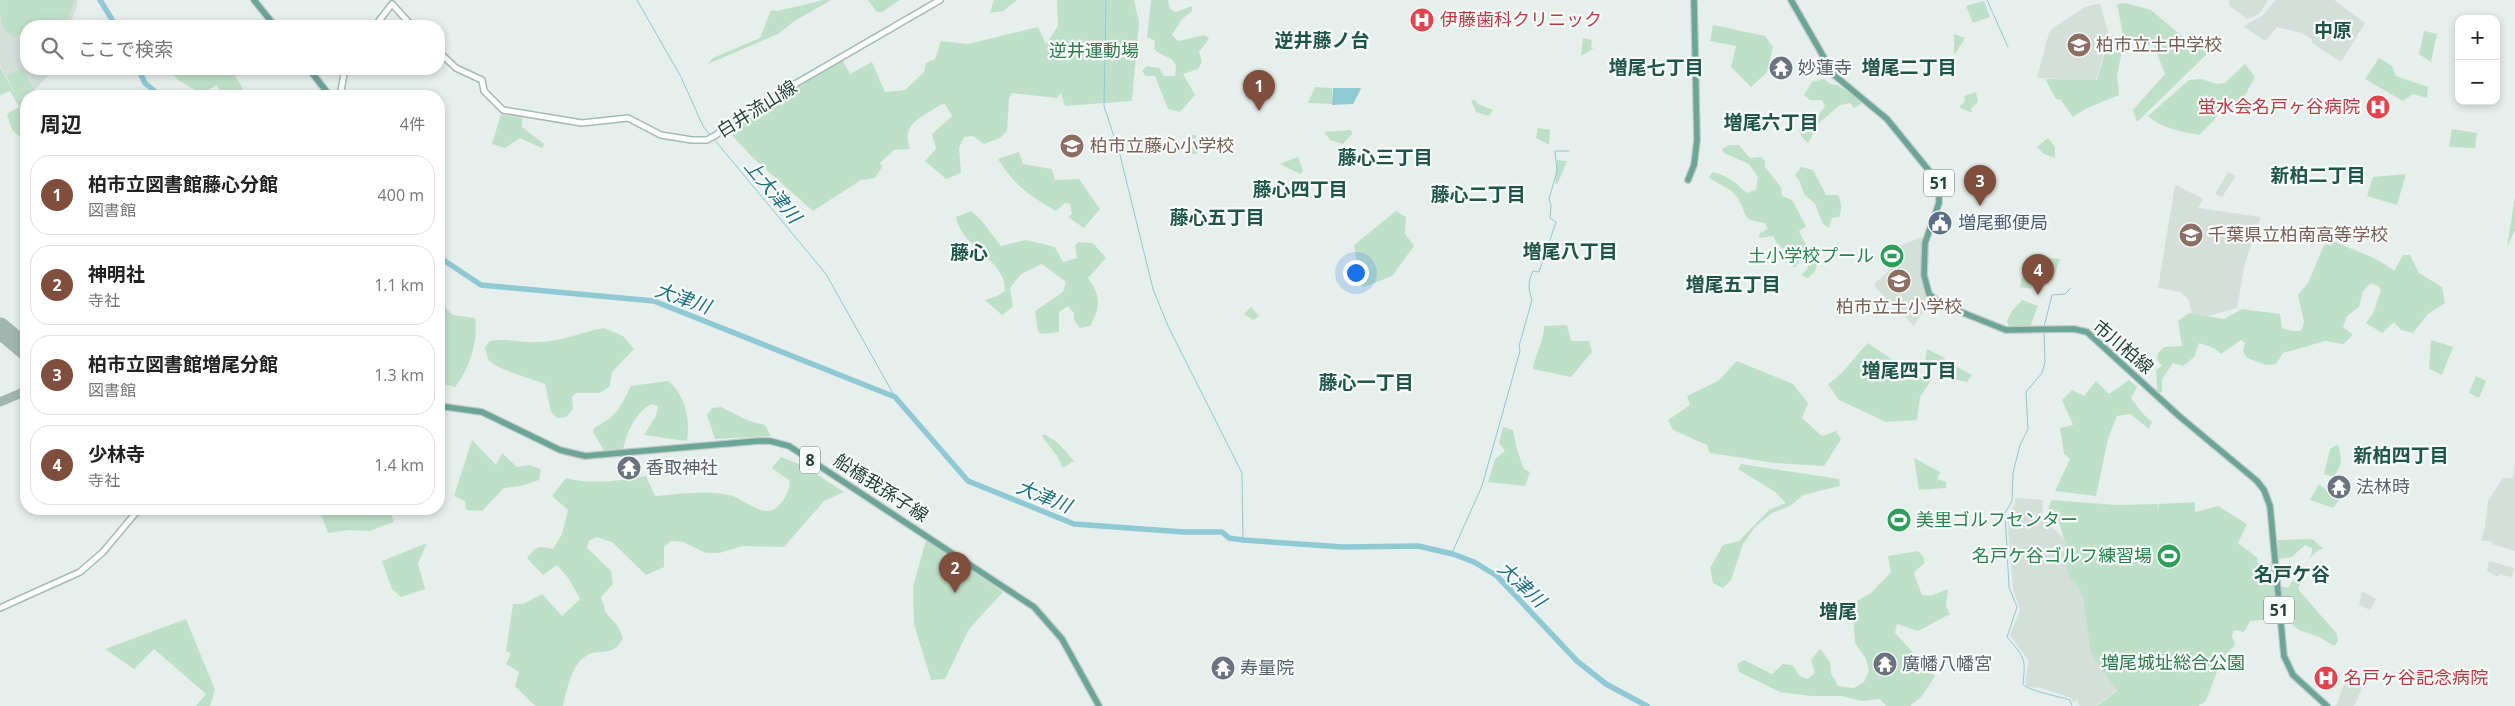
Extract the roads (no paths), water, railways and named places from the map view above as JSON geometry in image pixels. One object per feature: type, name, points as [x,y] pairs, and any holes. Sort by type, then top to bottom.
[{"type":"main road","points":[[254,0],[270,20]]},
{"type":"main road","name":"白井流山線","points":[[445,58],[456,68],[482,80],[484,91],[503,110],[582,123],[628,118],[661,135],[700,141],[716,136],[738,117],[940,0]]},
{"type":"main road","points":[[1688,180],[1694,165],[1696,140],[1694,0]]},
{"type":"main road","name":"市川柏線","points":[[1791,0],[1832,72],[1845,86],[1887,119],[1939,183],[1941,196],[1927,234],[1924,254],[1924,280],[1932,297],[1942,304],[2000,328],[2013,330],[2074,329],[2091,335],[2179,416],[2261,486],[2270,506],[2284,656],[2293,675],[2327,706]]},
{"type":"main road","points":[[380,20],[392,4],[407,20]]},
{"type":"main road","points":[[314,75],[325,90]]},
{"type":"main road","points":[[341,90],[344,75]]},
{"type":"main road","name":"船橋我孫子線","points":[[445,407],[482,412],[560,450],[585,456],[758,441],[770,441],[789,446],[1034,607],[1062,638],[1099,706]]},
{"type":"main road","points":[[0,608],[80,572],[103,552],[134,515]]},
{"type":"water","points":[[1333,88],[1361,89],[1353,104],[1332,105]]},
{"type":"waterway","name":"大津川","points":[[100,0],[112,20]]},
{"type":"waterway","name":"上大津川","points":[[637,0],[681,77],[703,126],[710,135]]},
{"type":"waterway","points":[[1106,0],[1104,106],[1120,155],[1153,289],[1168,326],[1242,473],[1243,540]]},
{"type":"waterway","points":[[1987,0],[2008,47]]},
{"type":"waterway","name":"大津川","points":[[141,75],[145,83],[153,90]]},
{"type":"waterway","name":"上大津川","points":[[713,138],[826,274],[895,397]]},
{"type":"waterway","points":[[1452,553],[1482,486],[1520,351],[1519,346],[1532,300],[1529,289],[1530,278],[1533,271],[1539,272],[1556,222],[1550,218],[1551,205],[1549,199],[1557,171],[1555,151],[1569,151]]},
{"type":"waterway","name":"大津川","points":[[445,261],[481,285],[654,301],[895,397],[968,481],[1074,524],[1184,532],[1222,532],[1229,538],[1243,540],[1343,547],[1418,546],[1453,554],[1474,562],[1497,576],[1577,661],[1606,684],[1647,706]]},
{"type":"waterway","points":[[2044,327],[2052,295],[2065,294],[2071,288]]},
{"type":"waterway","points":[[2044,331],[2045,362],[2042,373],[2026,392],[2028,429],[2020,445],[2013,473],[2012,501],[2005,513],[2009,587],[2017,607],[2007,637],[2017,649],[2024,663],[2023,684],[2037,691],[2070,700],[2072,706]]},
{"type":"place","name":"伊藤歯科クリニック","points":[[1422,20]]},
{"type":"place","name":"柏市立土中学校","points":[[2079,45]]},
{"type":"place","name":"妙蓮寺","points":[[1781,68]]},
{"type":"place","name":"蛍水会名戸ヶ谷病院","points":[[2378,107]]},
{"type":"place","name":"柏市立図書館藤心分館","points":[[1259,111]]},
{"type":"place","name":"柏市立藤心小学校","points":[[1072,146]]},
{"type":"place","name":"柏市立図書館増尾分館","points":[[1980,206]]},
{"type":"place","name":"増尾郵便局","points":[[1940,223]]},
{"type":"place","name":"千葉県立柏南高等学校","points":[[2191,235]]},
{"type":"place","name":"土小学校プール","points":[[1892,256]]},
{"type":"place","name":"柏市立土小学校","points":[[1899,281]]},
{"type":"place","name":"少林寺","points":[[2038,295]]},
{"type":"place","name":"香取神社","points":[[629,468]]},
{"type":"place","name":"法林時","points":[[2339,487]]},
{"type":"place","name":"美里ゴルフセンター","points":[[1899,520]]},
{"type":"place","name":"名戸ケ谷ゴルフ練習場","points":[[2169,556]]},
{"type":"place","name":"神明社","points":[[955,593]]},
{"type":"place","name":"廣幡八幡宮","points":[[1885,664]]},
{"type":"place","name":"寿量院","points":[[1223,668]]},
{"type":"place","name":"名戸ヶ谷記念病院","points":[[2326,678]]},
{"type":"district","name":"中原","points":[[2333,30]]},
{"type":"district","name":"逆井藤ノ台","points":[[1322,40]]},
{"type":"district","name":"増尾七丁目","points":[[1656,67]]},
{"type":"district","name":"増尾二丁目","points":[[1909,67]]},
{"type":"district","name":"増尾六丁目","points":[[1771,122]]},
{"type":"district","name":"藤心三丁目","points":[[1385,157]]},
{"type":"district","name":"新柏二丁目","points":[[2318,175]]},
{"type":"district","name":"藤心四丁目","points":[[1300,189]]},
{"type":"district","name":"藤心二丁目","points":[[1478,194]]},
{"type":"district","name":"藤心五丁目","points":[[1217,217]]},
{"type":"district","name":"増尾八丁目","points":[[1570,251]]},
{"type":"district","name":"藤心","points":[[969,252]]},
{"type":"district","name":"増尾五丁目","points":[[1733,284]]},
{"type":"district","name":"増尾四丁目","points":[[1909,370]]},
{"type":"district","name":"藤心一丁目","points":[[1366,382]]},
{"type":"district","name":"新柏四丁目","points":[[2401,455]]},
{"type":"district","name":"名戸ケ谷","points":[[2292,574]]},
{"type":"district","name":"増尾","points":[[1838,611]]},
{"type":"park label","name":"逆井運動場","points":[[1094,51]]},
{"type":"park label","name":"増尾城址総合公園","points":[[2173,663]]}]
